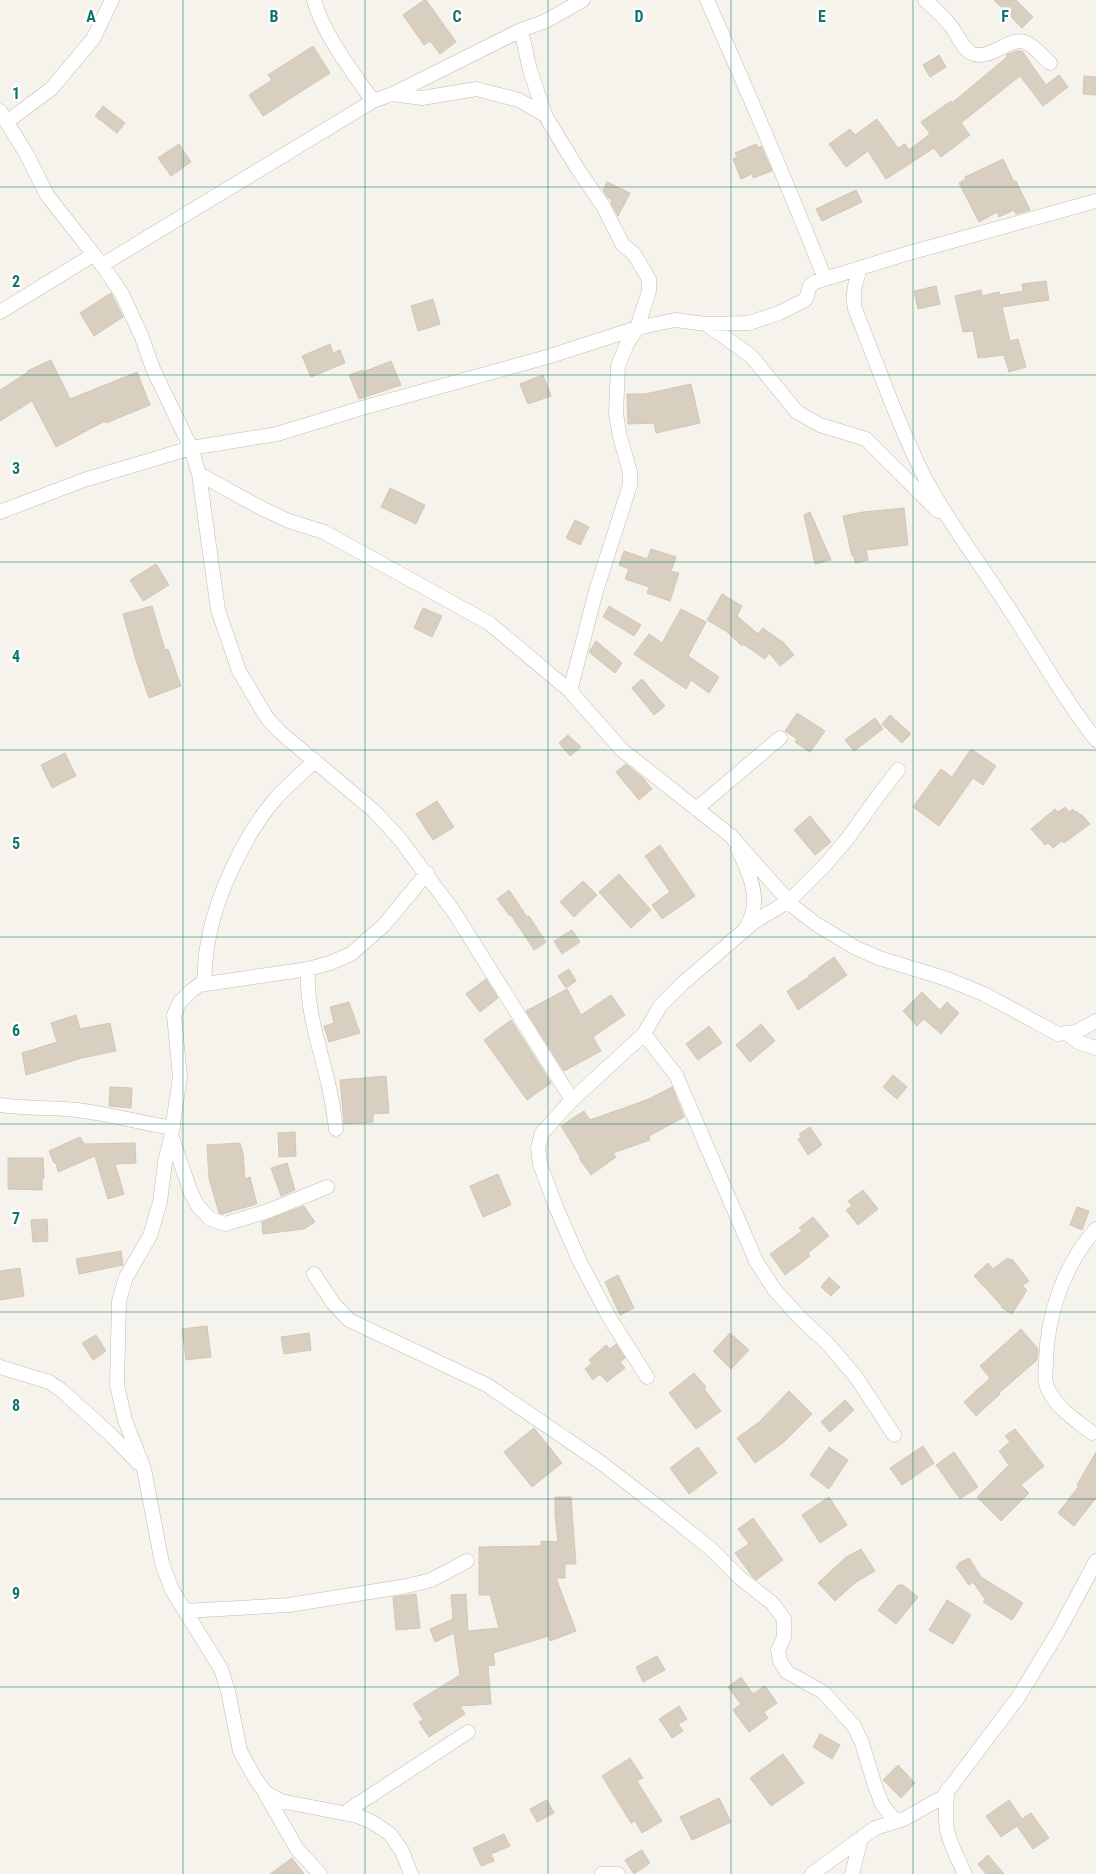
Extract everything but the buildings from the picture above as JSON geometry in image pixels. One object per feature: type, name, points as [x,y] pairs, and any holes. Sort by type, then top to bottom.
[{"type":"street","points":[[112,0],[93,39],[51,89],[4,116],[48,195],[122,294],[141,335],[153,369],[191,448],[199,474],[218,610],[239,671],[267,718],[280,732],[374,810],[399,838],[454,912],[572,1100]]},
{"type":"street","points":[[314,0],[320,16],[343,58],[373,101]]},
{"type":"street","points":[[0,312],[98,260],[373,101],[392,94],[521,30],[546,21],[583,0]]},
{"type":"street","points":[[707,0],[772,147],[825,279]]},
{"type":"street","points":[[925,0],[951,26],[971,53],[981,55],[993,52],[1015,41],[1021,41],[1026,42],[1050,63]]},
{"type":"street","points":[[521,30],[530,70],[545,115],[602,206],[623,245],[634,254],[649,279],[649,291],[638,328],[627,344],[618,366],[616,414],[620,437],[630,472],[630,485],[596,591],[570,692]]},
{"type":"street","points":[[392,94],[422,98],[476,89],[519,100],[545,115]]},
{"type":"street","points":[[0,512],[84,480],[191,448],[278,434],[362,408],[547,357],[638,328],[674,320],[706,324],[749,323],[779,314],[806,299],[812,284],[825,279],[902,255],[1096,201]]},
{"type":"street","points":[[860,269],[852,297],[855,309],[908,443],[926,480],[947,518],[993,584],[1041,661],[1096,740]]},
{"type":"street","points":[[706,324],[751,356],[798,412],[806,418],[820,425],[866,438],[930,504],[947,518]]},
{"type":"street","points":[[199,474],[263,510],[288,521],[324,532],[489,623],[570,692],[622,750],[731,836],[794,907],[816,924],[856,948],[879,958],[946,979],[984,994],[1058,1034],[1076,1032],[1096,1021]]},
{"type":"street","points":[[696,809],[780,738]]},
{"type":"street","points":[[204,984],[208,942],[217,908],[228,879],[261,818],[276,798],[315,761]]},
{"type":"street","points":[[647,1377],[609,1317],[579,1260],[556,1207],[540,1164],[538,1148],[542,1133],[572,1100],[644,1034],[660,1006],[683,983],[759,919],[789,901],[844,844],[898,770]]},
{"type":"street","points":[[731,836],[744,860],[754,896],[754,910],[746,930]]},
{"type":"street","points":[[320,1874],[297,1849],[240,1751],[228,1691],[221,1669],[172,1590],[162,1563],[144,1468],[125,1420],[117,1384],[119,1301],[126,1278],[150,1236],[160,1202],[180,1077],[174,1015],[180,1002],[190,991],[204,984],[308,969],[330,963],[350,954],[384,925],[426,873]]},
{"type":"street","points":[[308,969],[307,989],[309,1004],[315,1036],[328,1083],[336,1129]]},
{"type":"street","points":[[644,1034],[676,1075],[756,1261],[774,1289],[799,1317],[827,1343],[856,1376],[894,1435]]},
{"type":"street","points":[[1068,1034],[1078,1042],[1096,1048]]},
{"type":"street","points":[[0,1105],[74,1109],[107,1114],[172,1133]]},
{"type":"street","points":[[172,1133],[191,1193],[198,1206],[210,1219],[225,1224],[268,1211],[327,1187]]},
{"type":"street","points":[[1092,1433],[1060,1407],[1049,1392],[1044,1379],[1049,1326],[1054,1304],[1076,1257],[1096,1229]]},
{"type":"street","points":[[314,1274],[333,1303],[348,1320],[487,1385],[600,1462],[712,1549],[740,1578],[772,1603],[784,1619],[784,1637],[778,1650],[780,1661],[787,1672],[823,1692],[854,1726],[862,1743],[882,1804],[895,1821]]},
{"type":"street","points":[[0,1367],[49,1382],[61,1390],[106,1430],[144,1468]]},
{"type":"street","points":[[186,1611],[289,1605],[407,1586],[431,1580],[467,1560]]},
{"type":"street","points":[[812,1874],[875,1828],[904,1819],[943,1796],[1016,1699],[1058,1632],[1096,1561]]},
{"type":"street","points":[[344,1813],[468,1732]]},
{"type":"street","points":[[948,1789],[945,1828],[965,1874]]},
{"type":"street","points":[[264,1792],[281,1801],[358,1816],[372,1822],[390,1834],[402,1851],[411,1874]]},
{"type":"street","points":[[852,1874],[861,1838]]},
{"type":"street","points":[[602,1874],[618,1874]]}]
